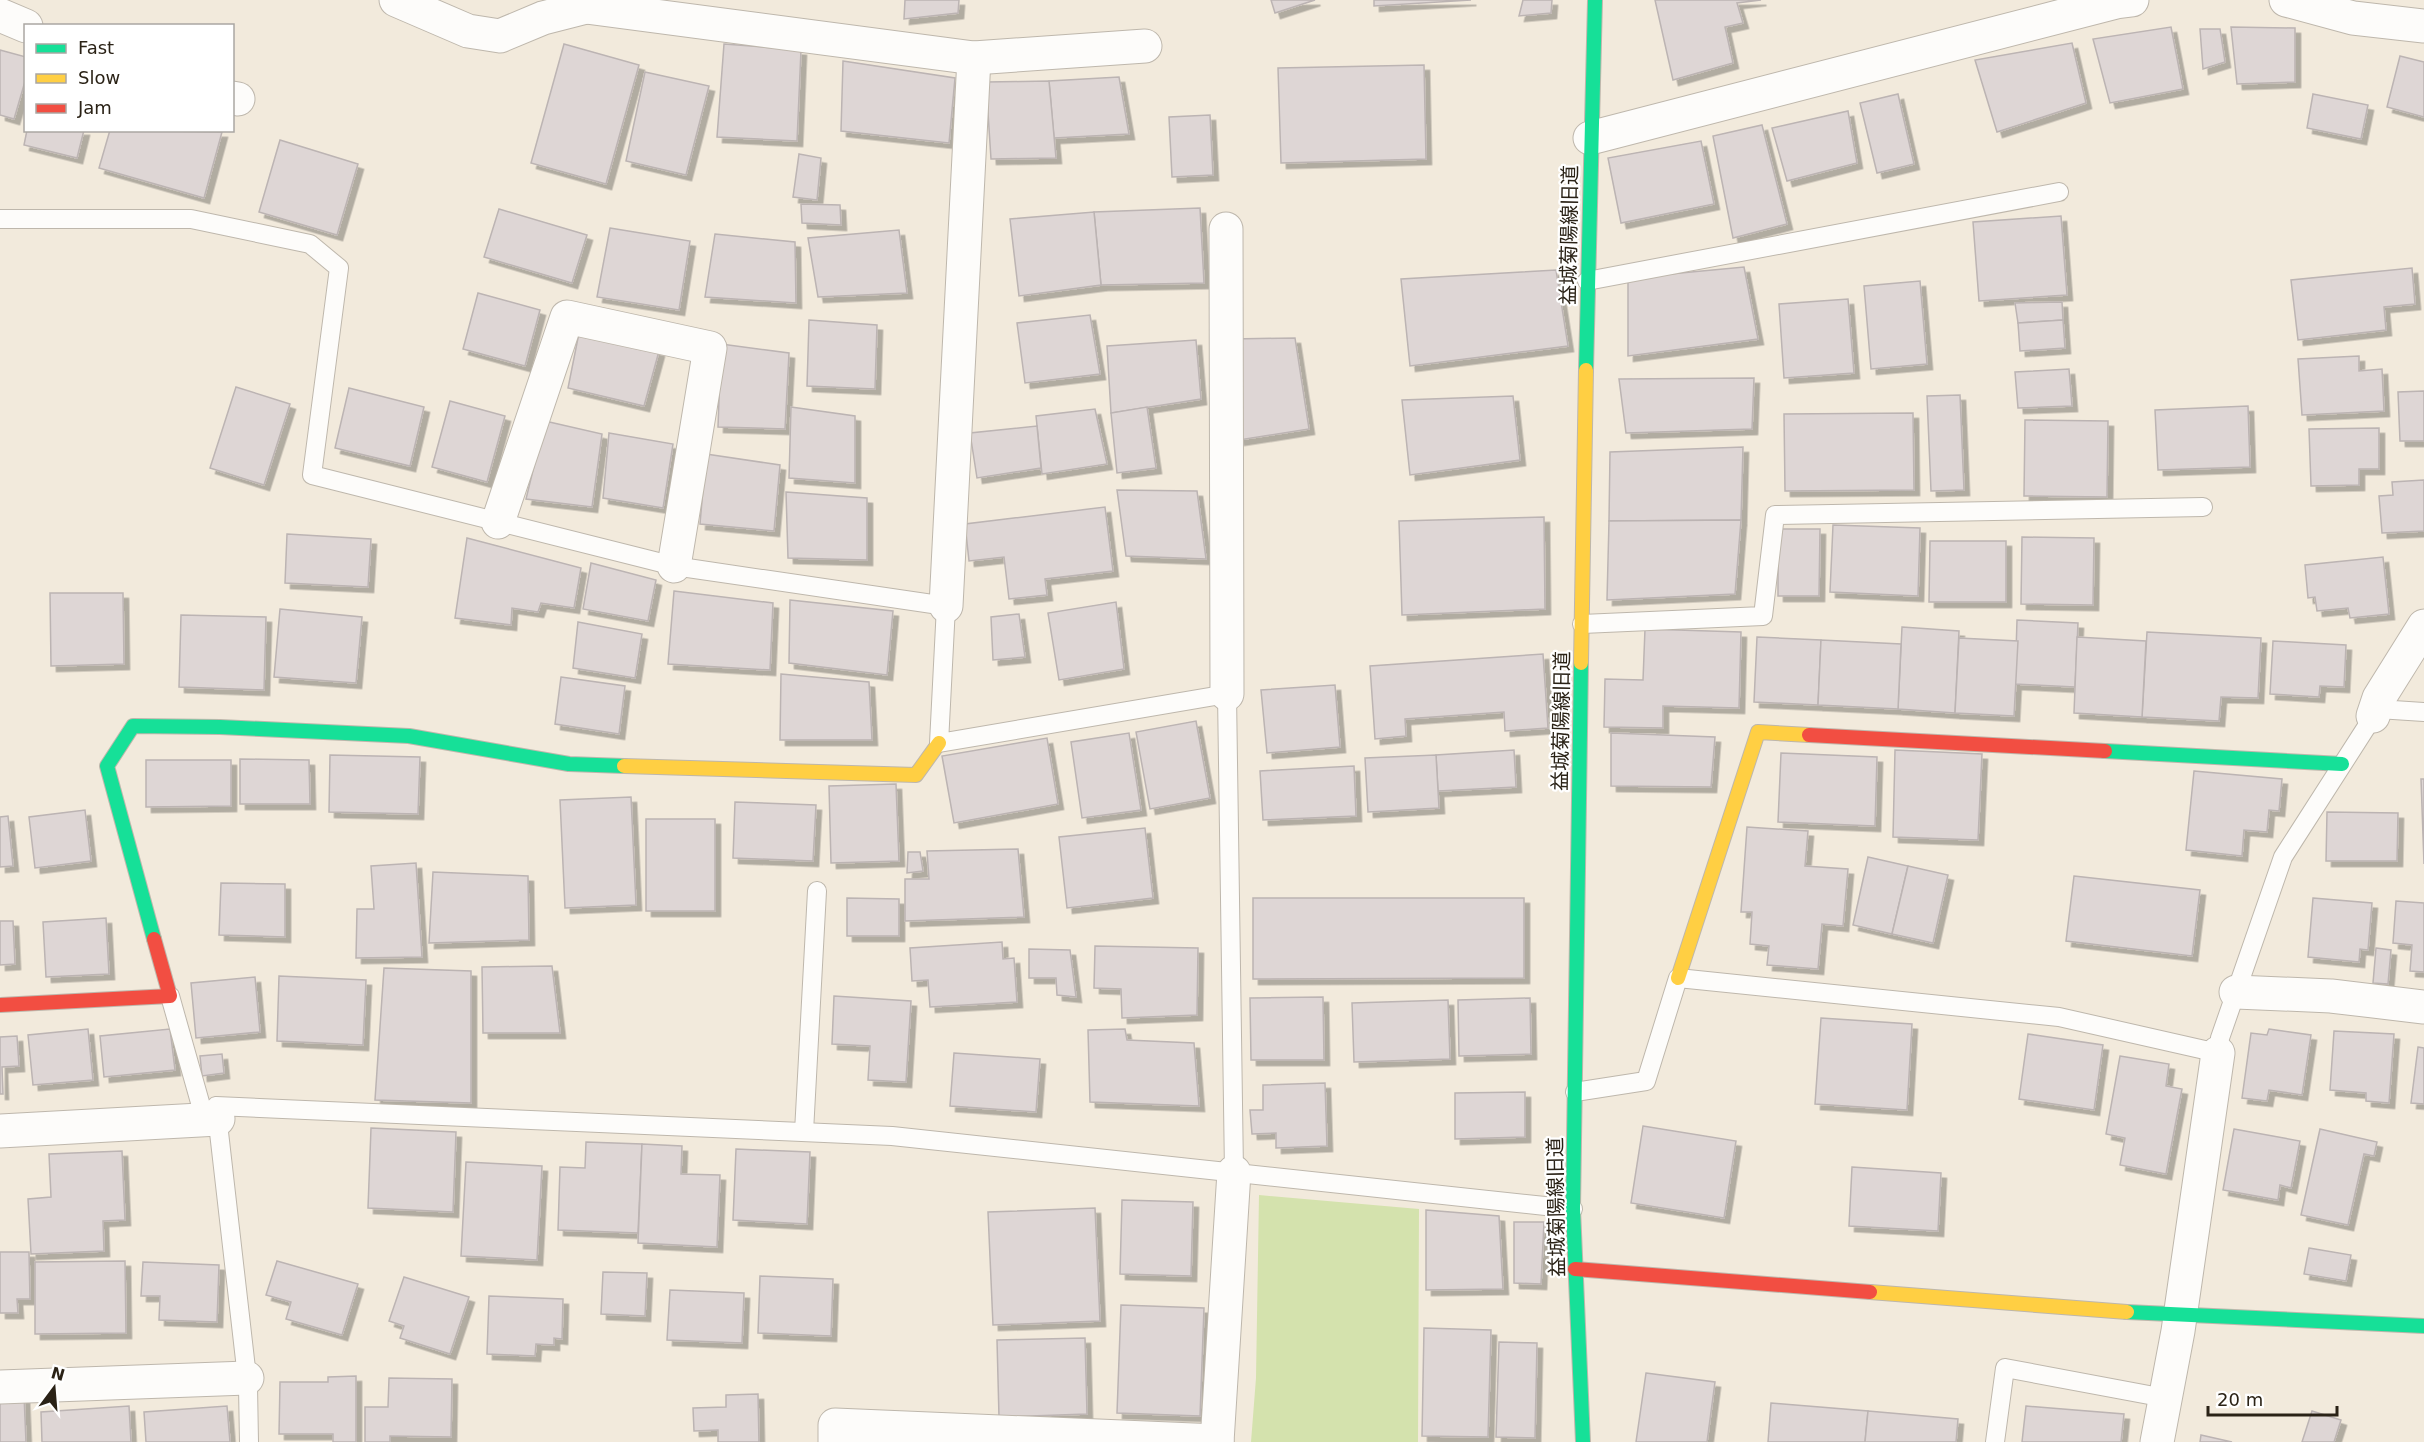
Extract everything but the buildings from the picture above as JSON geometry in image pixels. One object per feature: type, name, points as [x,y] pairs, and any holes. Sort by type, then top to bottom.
[{"type":"street","points":[[396,0],[468,31],[500,36],[543,18],[587,4],[974,58],[1145,45]]},
{"type":"street","name":"益城菊陽線旧道","points":[[1583,1442],[1573,1209],[1587,281],[1595,0]]},
{"type":"street","points":[[2286,0],[2352,9],[2424,26]]},
{"type":"street","points":[[1590,138],[2122,1]]},
{"type":"street","points":[[0,15],[24,25]]},
{"type":"street","points":[[946,606],[974,58]]},
{"type":"street","points":[[1226,229],[1227,694]]},
{"type":"street","points":[[498,522],[567,317],[710,348],[674,566]]},
{"type":"street","points":[[2373,716],[2379,698],[2424,626]]},
{"type":"street","points":[[0,1005],[170,996],[107,766],[133,726],[220,727],[409,736],[568,764],[916,775],[939,743]]},
{"type":"street","points":[[1678,978],[1758,732],[2342,764]]},
{"type":"street","points":[[2236,992],[2331,996],[2424,1006]]},
{"type":"street","points":[[2157,1442],[2181,1316],[2218,1053]]},
{"type":"street","points":[[0,1131],[211,1119]]},
{"type":"street","points":[[835,1442],[835,1425],[1217,1442],[1234,1172]]},
{"type":"street","points":[[1575,1269],[2181,1316],[2424,1326]]},
{"type":"street","points":[[0,1387],[247,1378]]},
{"type":"lane","points":[[1587,281],[2059,192]]},
{"type":"lane","points":[[0,219],[191,219],[310,244],[339,268],[312,475],[674,566],[946,606],[939,743],[1227,694],[1234,1172]]},
{"type":"lane","points":[[1582,624],[1763,616],[1775,515],[2203,507]]},
{"type":"lane","points":[[1575,1092],[1646,1082],[1678,978],[2059,1017],[2218,1053],[2236,992],[2283,857],[2378,709],[2424,712]]},
{"type":"lane","points":[[804,1132],[817,891]]},
{"type":"lane","points":[[170,996],[211,1119],[247,1378],[249,1442]]},
{"type":"lane","points":[[211,1119],[216,1106],[892,1136],[1573,1209]]},
{"type":"lane","points":[[1995,1442],[2005,1368],[2165,1398]]},
{"type":"green space","points":[[1259,1195],[1419,1209],[1418,1442],[1251,1442],[1256,1378]]},
{"type":"traffic: fast","points":[[1586,370],[1595,0]]},
{"type":"traffic: fast","points":[[1581,663],[1573,1209],[1583,1442]]},
{"type":"traffic: fast","points":[[154,939],[107,766],[133,726],[220,727],[409,736],[569,764],[624,766]]},
{"type":"traffic: fast","points":[[2105,751],[2342,764]]},
{"type":"traffic: fast","points":[[2127,1312],[2424,1326]]},
{"type":"traffic: slow","points":[[1581,663],[1586,370]]},
{"type":"traffic: slow","points":[[1678,978],[1758,732],[1809,735]]},
{"type":"traffic: slow","points":[[624,766],[916,775],[939,743]]},
{"type":"traffic: slow","points":[[1870,1292],[2127,1312]]},
{"type":"traffic: jam","points":[[1809,735],[2105,751]]},
{"type":"traffic: jam","points":[[0,1005],[170,996],[154,939]]},
{"type":"traffic: jam","points":[[1575,1269],[1870,1292]]}]
